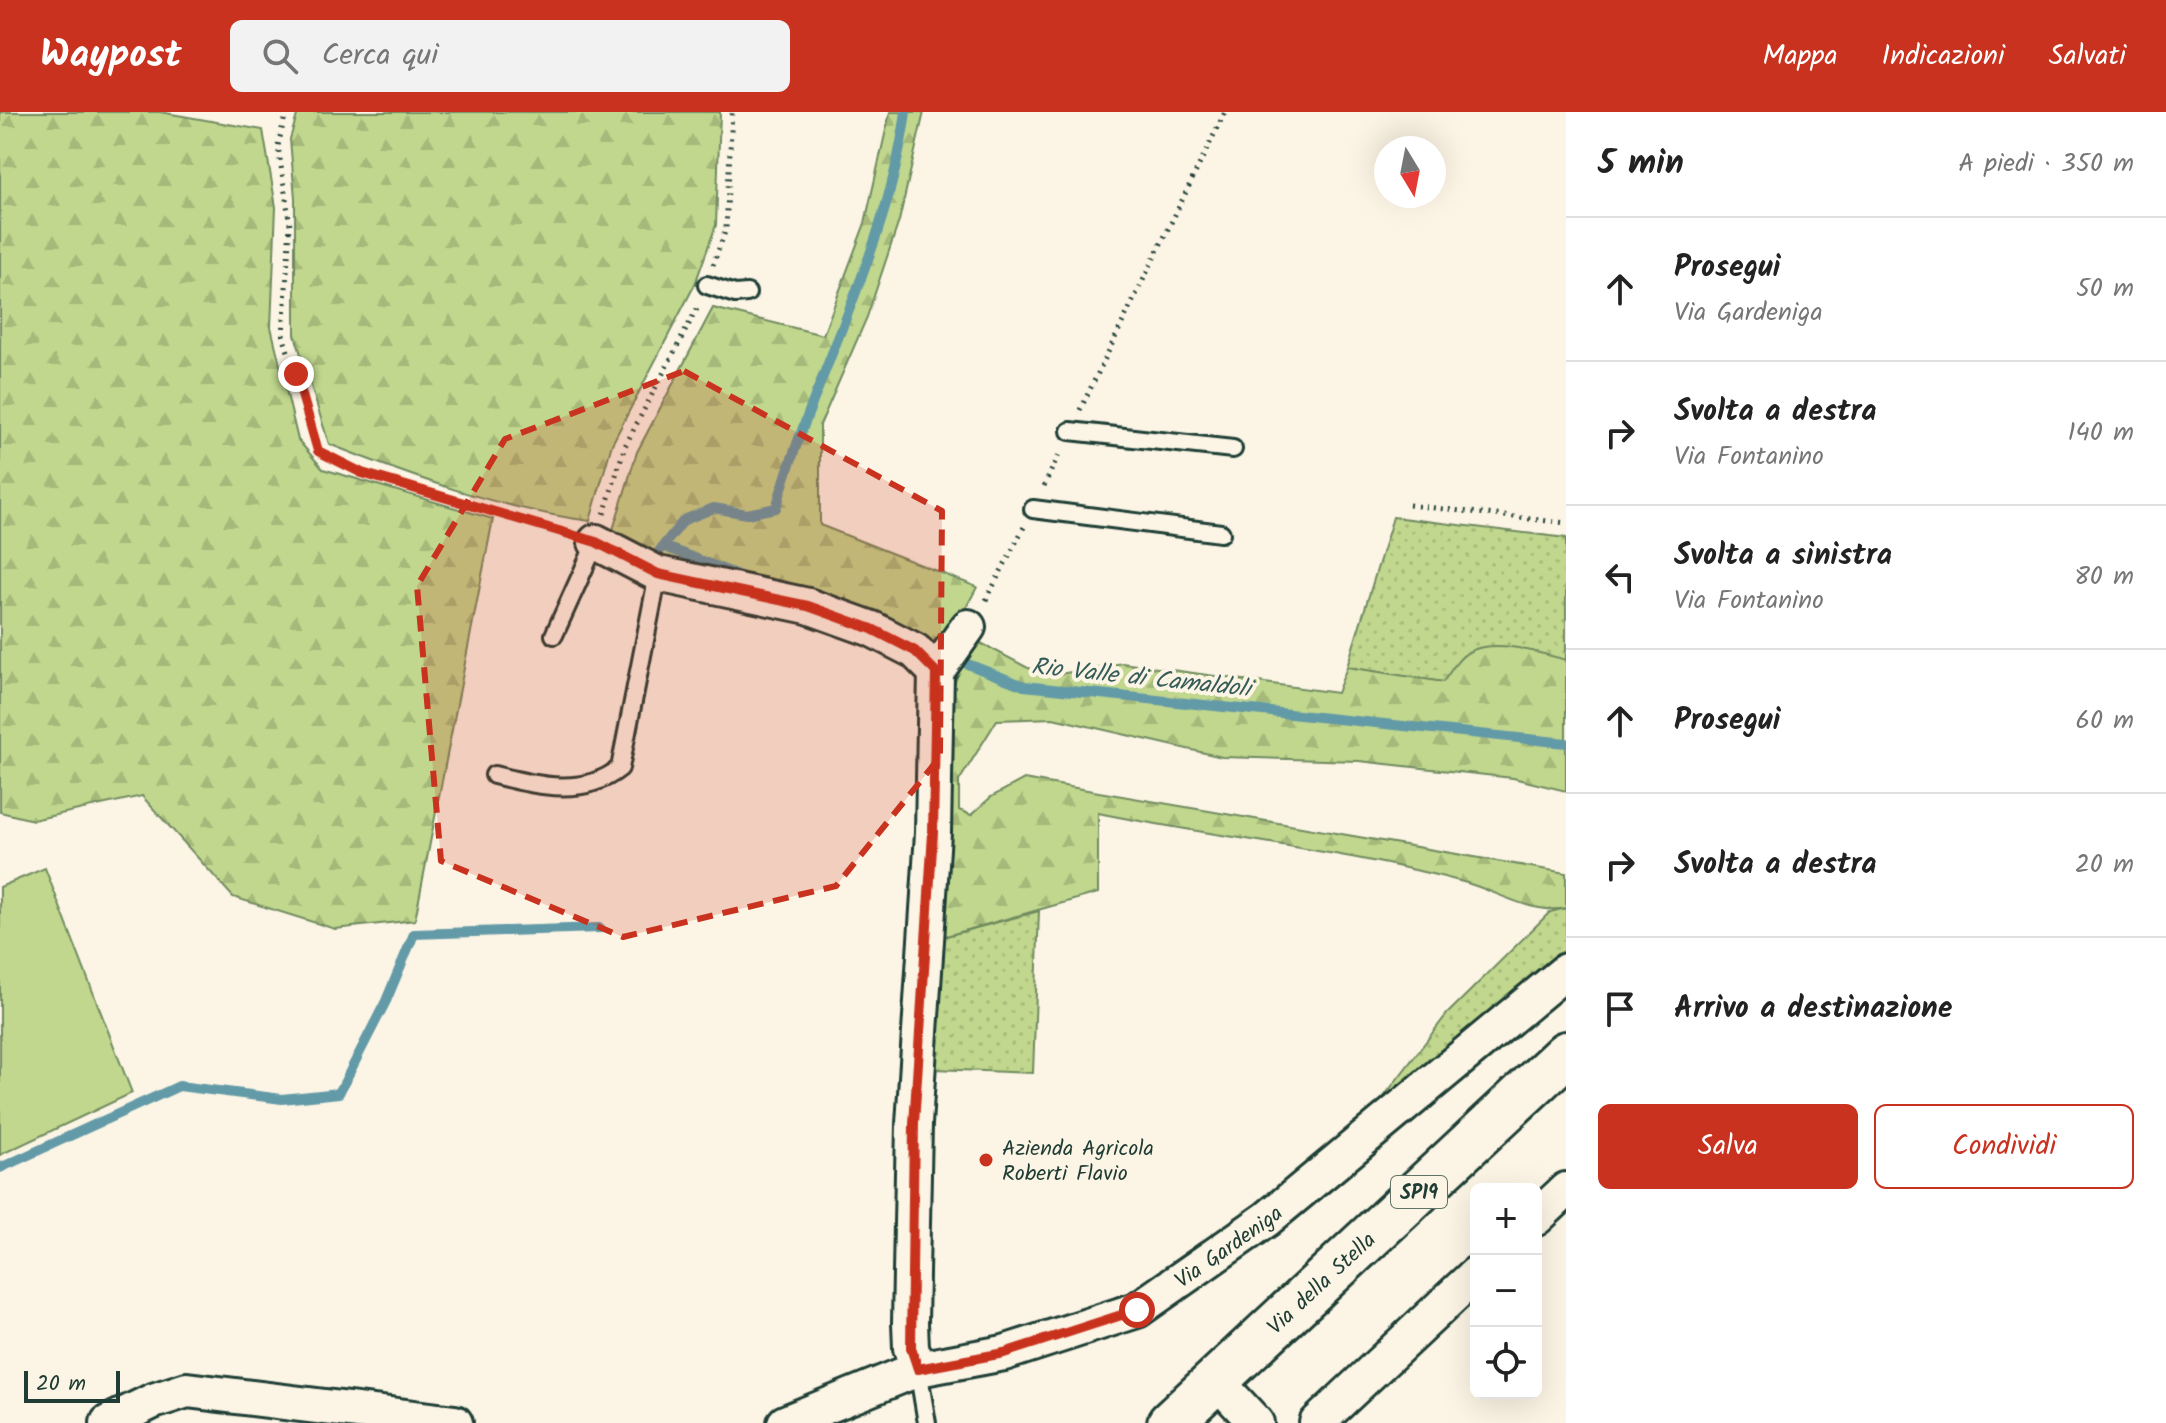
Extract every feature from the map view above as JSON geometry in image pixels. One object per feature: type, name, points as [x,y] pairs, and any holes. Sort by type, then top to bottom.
[{"type":"main road","name":"Via della Stella","points":[[1170,1423],[1566,1054]]},
{"type":"street","points":[[596,542],[658,574],[808,606],[872,629],[942,664]]},
{"type":"street","points":[[918,1369],[911,1348],[910,1323],[914,1124],[942,664],[968,627]]},
{"type":"street","name":"Via Gardeniga","points":[[785,1423],[918,1369],[1004,1353],[1137,1310],[1267,1219],[1566,971]]},
{"type":"street","points":[[1542,1212],[1566,1190]]},
{"type":"street","points":[[1317,1423],[1470,1280]]},
{"type":"street","points":[[1216,1380],[1256,1423]]},
{"type":"street","points":[[108,1423],[153,1401],[187,1390],[455,1423]]},
{"type":"lane","points":[[707,285],[735,294],[747,293]]},
{"type":"lane","points":[[1070,431],[1233,449]]},
{"type":"lane","points":[[1033,509],[1221,533]]},
{"type":"lane","points":[[554,635],[596,542]]},
{"type":"lane","points":[[494,775],[550,789],[605,780],[620,768],[658,574]]},
{"type":"lane","points":[[918,1369],[927,1423]]},
{"type":"path","points":[[286,112],[278,146],[290,225],[283,335],[318,451],[362,473],[596,542],[625,446],[707,285],[726,229],[732,112]]},
{"type":"path","points":[[968,627],[996,586],[1225,112]]},
{"type":"path","points":[[1409,505],[1566,523]]},
{"type":"highlighted area","points":[[684,371],[942,511],[940,757],[836,886],[623,937],[441,861],[417,586],[505,439]]},
{"type":"green space","points":[[0,112],[160,112],[263,130],[276,207],[271,327],[298,440],[323,469],[493,519],[415,920],[335,929],[233,897],[142,796],[33,820],[0,812]]},
{"type":"green space","points":[[298,112],[720,112],[716,225],[695,284],[612,444],[590,521],[490,500],[329,444],[295,335],[295,198],[290,139]]},
{"type":"green space","points":[[890,112],[924,112],[899,221],[867,317],[820,425],[820,525],[977,587],[946,646],[933,650],[664,563],[611,536],[637,452],[713,308],[823,335],[865,223]]},
{"type":"green space","points":[[1393,517],[1566,538],[1566,660],[1526,650],[1463,656],[1443,682],[1347,667]]},
{"type":"green space","points":[[979,642],[1028,668],[1060,674],[1122,663],[1337,693],[1347,667],[1443,682],[1462,657],[1484,647],[1512,647],[1566,660],[1566,791],[1513,778],[1359,761],[1222,757],[1053,718],[997,720],[959,781],[959,810],[971,815],[991,797],[1024,779],[1566,873],[1566,908],[1528,906],[1467,883],[1375,862],[1098,813],[1098,893],[939,938],[949,696],[962,665]]},
{"type":"green space","points":[[45,868],[132,1093],[0,1155],[0,887]]},
{"type":"green space","points":[[1566,908],[1566,951],[1363,1124],[1447,1014],[1550,912]]},
{"type":"green space","points":[[1039,911],[1033,1073],[934,1069],[939,938]]},
{"type":"waterway","points":[[663,546],[684,520],[714,508],[747,514],[776,508],[810,409],[867,263],[897,164],[906,112]]},
{"type":"waterway","name":"Rio Valle di Camaldoli","points":[[650,564],[663,546],[740,576]]},
{"type":"waterway","name":"Rio Valle di Camaldoli","points":[[952,658],[1024,686],[1566,743]]},
{"type":"waterway","points":[[0,1168],[179,1086],[282,1099],[339,1093],[386,1001],[414,934],[600,928]]},
{"type":"place","name":"Azienda Agricola Roberti Flavio","points":[[986,1160]]},
{"type":"route","points":[[296,374],[318,451],[362,473],[596,542],[658,574],[808,606],[872,629],[915,651],[936,672],[933,833],[914,1124],[911,1348],[918,1369],[1004,1353],[1137,1310]]}]
